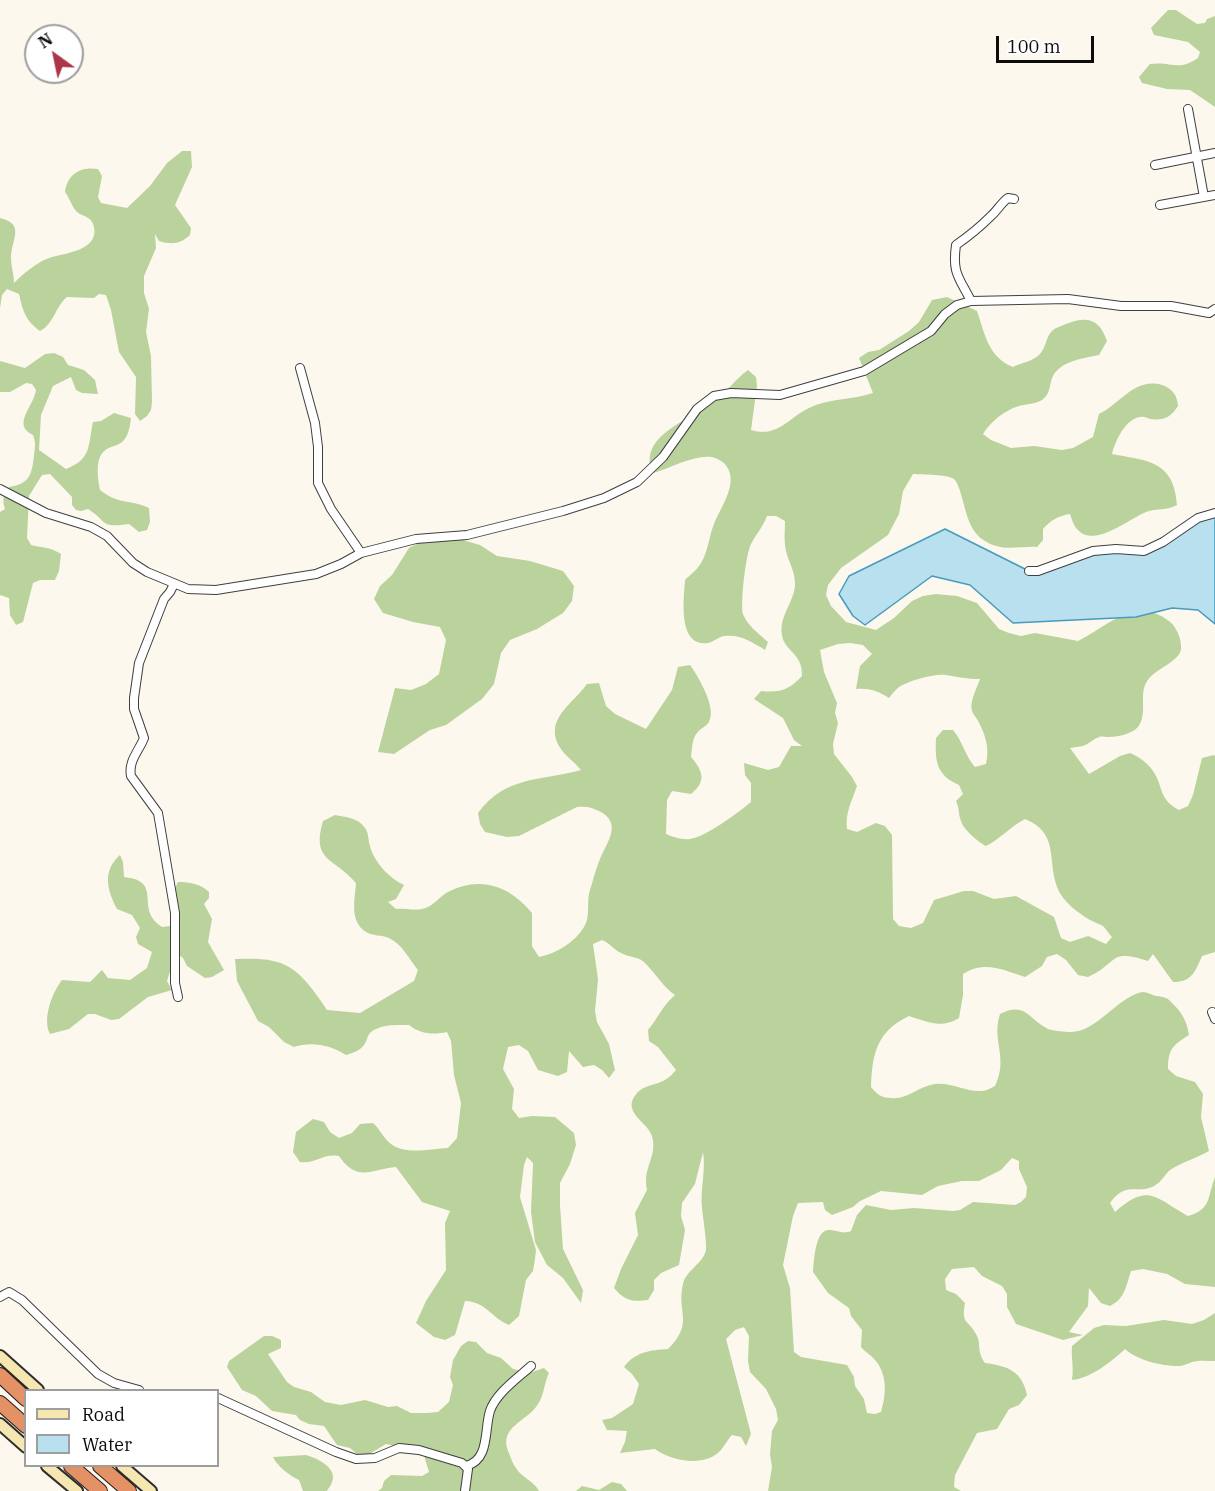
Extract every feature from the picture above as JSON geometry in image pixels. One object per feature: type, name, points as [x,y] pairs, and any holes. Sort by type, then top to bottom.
[{"type":"highway","points":[[0,1375],[24,1397]]},
{"type":"highway","points":[[0,1403],[24,1424]]},
{"type":"highway","points":[[72,1467],[100,1491]]},
{"type":"highway","points":[[101,1467],[129,1491]]},
{"type":"main road","points":[[0,1356],[37,1389]]},
{"type":"main road","points":[[0,1424],[24,1445]]},
{"type":"main road","points":[[48,1467],[77,1491]]},
{"type":"main road","points":[[123,1467],[151,1491]]},
{"type":"street","points":[[1188,109],[1204,197]]},
{"type":"street","points":[[1155,165],[1215,153]]},
{"type":"street","points":[[1160,205],[1215,195]]},
{"type":"street","points":[[971,302],[955,273],[956,245],[974,233],[992,216],[1003,201],[1008,198],[1014,200]]},
{"type":"street","points":[[0,489],[46,513],[91,527],[107,536],[133,563],[174,584],[188,590],[216,590],[316,574],[361,553],[416,539],[467,535],[604,498],[637,482],[663,457],[697,409],[714,396],[731,393],[780,396],[864,371],[931,331],[957,304],[1068,299],[1121,306],[1171,306],[1209,313],[1215,309]]},
{"type":"street","points":[[300,368],[315,423],[318,483],[331,509],[361,553]]},
{"type":"street","points":[[1029,571],[1038,571],[1093,551],[1116,549],[1144,551],[1163,542],[1198,518],[1215,513]]},
{"type":"street","points":[[174,584],[164,599],[139,663],[134,709],[144,738],[131,762],[130,770],[131,776],[158,813],[175,913],[175,983],[178,997]]},
{"type":"street","points":[[0,1297],[9,1293],[22,1300],[98,1374],[114,1383],[135,1389]]},
{"type":"street","points":[[466,1466],[473,1464],[481,1454],[486,1440],[490,1409],[500,1395],[531,1366]]},
{"type":"street","points":[[219,1398],[356,1459],[375,1458],[399,1448],[419,1450],[462,1463],[468,1469],[465,1491]]},
{"type":"green space","points":[[1168,10],[1176,10],[1197,24],[1205,23],[1207,19],[1215,16],[1215,107],[1190,90],[1167,89],[1142,83],[1139,77],[1150,64],[1180,65],[1198,58],[1200,52],[1188,42],[1154,35],[1151,28]]},
{"type":"green space","points":[[182,151],[191,151],[192,167],[175,205],[191,228],[190,235],[179,242],[168,243],[159,241],[155,234],[156,248],[144,276],[144,293],[149,309],[146,332],[151,356],[152,402],[151,410],[140,421],[135,414],[136,377],[119,352],[106,295],[99,294],[94,298],[67,297],[45,328],[40,331],[25,315],[19,294],[7,289],[2,295],[0,308],[0,218],[13,224],[15,229],[11,258],[14,283],[39,263],[79,250],[91,241],[94,235],[93,223],[77,212],[65,192],[72,176],[81,170],[98,169],[102,176],[98,197],[101,203],[127,208],[150,186],[167,163]]},
{"type":"green space","points":[[947,297],[977,311],[985,336],[993,351],[1005,363],[1013,367],[1039,355],[1050,333],[1056,328],[1080,320],[1096,323],[1107,341],[1099,355],[1073,361],[1061,367],[1053,376],[1045,398],[1008,410],[983,434],[1011,448],[1034,446],[1062,450],[1073,448],[1093,437],[1099,414],[1128,393],[1144,385],[1162,385],[1172,391],[1178,406],[1163,419],[1141,417],[1130,422],[1118,438],[1112,454],[1157,465],[1170,479],[1175,490],[1177,505],[1146,512],[1112,530],[1094,536],[1079,531],[1070,514],[1055,519],[1043,529],[1043,540],[1037,547],[1001,547],[987,542],[974,531],[954,479],[940,475],[913,474],[903,491],[899,514],[888,535],[841,568],[828,585],[826,595],[831,606],[846,622],[876,630],[894,618],[912,601],[936,594],[957,596],[977,603],[999,629],[1021,636],[1035,633],[1078,641],[1110,622],[1133,612],[1145,611],[1157,614],[1172,623],[1179,637],[1181,649],[1176,658],[1149,678],[1146,683],[1141,722],[1138,727],[1124,735],[1100,737],[1083,746],[1070,748],[1089,774],[1120,756],[1130,753],[1137,756],[1151,768],[1164,797],[1179,810],[1188,806],[1193,795],[1202,758],[1215,756],[1215,952],[1202,956],[1192,975],[1179,982],[1173,982],[1153,954],[1148,961],[1135,957],[1120,957],[1088,977],[1078,975],[1066,960],[1057,954],[1047,957],[1042,966],[1025,977],[1002,969],[986,967],[971,970],[963,974],[963,995],[959,1018],[940,1024],[909,1016],[898,1022],[883,1036],[875,1054],[871,1087],[879,1095],[891,1098],[902,1097],[935,1084],[947,1084],[976,1091],[985,1090],[995,1086],[999,1076],[1000,1058],[997,1033],[1000,1014],[1016,1010],[1022,1011],[1048,1029],[1071,1032],[1090,1026],[1134,995],[1145,992],[1167,998],[1181,1014],[1189,1035],[1172,1048],[1168,1069],[1176,1076],[1195,1082],[1203,1094],[1201,1117],[1209,1151],[1170,1170],[1159,1183],[1151,1188],[1122,1192],[1110,1203],[1115,1212],[1136,1197],[1152,1196],[1188,1216],[1205,1206],[1215,1177],[1215,1287],[1185,1284],[1167,1274],[1143,1269],[1131,1271],[1122,1296],[1110,1306],[1101,1303],[1089,1288],[1088,1306],[1069,1332],[1083,1335],[1063,1340],[1016,1324],[1007,1307],[1007,1294],[1002,1286],[982,1276],[974,1267],[952,1269],[945,1279],[946,1290],[956,1294],[965,1303],[965,1319],[978,1338],[982,1358],[985,1363],[1007,1368],[1018,1375],[1027,1395],[1019,1405],[1009,1409],[997,1429],[977,1433],[955,1475],[954,1487],[961,1491],[768,1491],[772,1467],[770,1454],[772,1431],[778,1420],[776,1409],[766,1389],[750,1372],[749,1336],[744,1327],[735,1330],[726,1339],[751,1434],[746,1446],[741,1437],[732,1435],[714,1456],[697,1461],[670,1457],[655,1449],[620,1453],[627,1431],[607,1430],[602,1420],[612,1418],[633,1404],[639,1384],[624,1367],[628,1362],[643,1353],[668,1349],[681,1332],[683,1284],[706,1250],[702,1201],[703,1152],[695,1184],[682,1203],[681,1216],[685,1230],[679,1265],[661,1273],[654,1280],[654,1290],[648,1300],[629,1300],[614,1288],[638,1235],[635,1213],[647,1190],[647,1175],[653,1150],[650,1131],[633,1111],[633,1100],[642,1089],[666,1080],[676,1070],[658,1047],[649,1041],[648,1030],[675,995],[646,964],[624,955],[602,940],[593,944],[598,979],[595,1011],[597,1022],[609,1044],[615,1070],[609,1078],[594,1065],[583,1067],[569,1051],[567,1072],[558,1076],[538,1070],[528,1051],[519,1045],[508,1047],[503,1069],[514,1089],[512,1109],[519,1118],[555,1117],[574,1133],[576,1145],[570,1164],[560,1183],[560,1205],[563,1249],[583,1290],[581,1303],[563,1278],[547,1265],[535,1242],[531,1212],[533,1163],[527,1157],[520,1197],[536,1250],[533,1271],[526,1280],[519,1316],[509,1325],[479,1304],[465,1301],[455,1335],[445,1340],[434,1337],[416,1323],[426,1301],[446,1270],[445,1223],[450,1211],[422,1202],[396,1167],[359,1172],[352,1169],[339,1156],[333,1155],[300,1162],[293,1152],[296,1132],[313,1119],[324,1122],[330,1132],[339,1138],[352,1133],[360,1124],[373,1123],[389,1142],[403,1149],[448,1148],[457,1138],[461,1103],[454,1075],[451,1041],[447,1032],[427,1033],[409,1025],[384,1026],[372,1032],[360,1049],[346,1055],[321,1045],[307,1044],[294,1047],[284,1042],[269,1027],[258,1021],[237,981],[235,959],[268,960],[282,963],[298,973],[327,1010],[360,1013],[414,981],[418,970],[398,944],[389,938],[368,933],[357,922],[354,909],[356,883],[322,852],[320,834],[323,821],[335,815],[352,819],[362,825],[379,864],[388,874],[404,885],[396,899],[388,902],[396,909],[416,910],[428,907],[446,893],[470,885],[493,886],[514,896],[532,913],[532,946],[539,957],[559,950],[570,942],[580,933],[586,923],[589,894],[611,833],[610,821],[596,810],[577,807],[519,836],[507,837],[485,832],[480,824],[478,813],[488,801],[512,786],[581,770],[561,749],[556,739],[555,729],[562,713],[587,684],[599,683],[606,706],[615,714],[646,729],[672,690],[678,667],[690,665],[701,683],[711,713],[708,724],[694,738],[691,757],[702,776],[699,785],[691,794],[672,791],[667,800],[666,834],[690,839],[705,834],[751,802],[751,783],[745,775],[744,763],[768,770],[779,767],[791,746],[802,746],[794,740],[783,718],[754,699],[761,691],[779,691],[793,685],[802,676],[800,662],[786,645],[782,635],[782,622],[795,586],[786,550],[785,521],[776,516],[767,516],[751,544],[745,567],[743,614],[750,626],[768,642],[765,650],[736,636],[723,636],[708,643],[698,642],[691,637],[684,620],[685,580],[698,568],[703,559],[714,524],[728,493],[731,478],[724,463],[712,457],[690,460],[653,473],[650,460],[652,449],[669,430],[714,402],[748,370],[756,377],[757,386],[751,430],[760,432],[776,429],[817,405],[873,393],[859,358],[868,352],[879,350],[909,331],[919,322],[932,300]],"holes":[[[850,643],[863,645],[872,654],[860,666],[856,689],[873,690],[889,698],[896,689],[903,685],[929,676],[980,679],[971,707],[986,741],[986,764],[975,767],[953,730],[943,730],[936,738],[938,766],[946,777],[959,785],[963,794],[956,801],[962,824],[971,835],[986,846],[1025,819],[1036,825],[1043,831],[1050,847],[1059,892],[1076,910],[1104,927],[1112,937],[1106,944],[1088,936],[1070,942],[1061,938],[1054,917],[1016,896],[994,899],[973,891],[964,891],[934,900],[923,923],[911,928],[899,926],[893,919],[892,835],[885,826],[876,823],[857,832],[847,829],[848,812],[857,786],[834,754],[833,744],[838,723],[835,713],[837,703],[824,672],[820,650]],[[1012,1158],[1019,1161],[1019,1169],[1027,1187],[1026,1197],[1015,1205],[973,1202],[960,1210],[953,1211],[914,1208],[891,1210],[866,1205],[857,1215],[851,1231],[828,1230],[820,1235],[813,1272],[828,1293],[849,1308],[851,1316],[862,1330],[861,1347],[875,1360],[884,1379],[885,1392],[881,1412],[867,1413],[864,1399],[855,1386],[854,1377],[847,1365],[801,1357],[794,1352],[790,1288],[783,1265],[793,1216],[798,1203],[823,1202],[825,1210],[832,1215],[853,1207],[881,1191],[922,1195],[938,1186],[962,1181],[979,1181],[1001,1170]]]},
{"type":"green space","points":[[54,353],[63,357],[68,365],[84,370],[95,380],[98,394],[82,393],[76,390],[71,377],[53,386],[41,415],[39,450],[66,469],[85,456],[93,422],[101,421],[114,413],[131,418],[126,437],[118,445],[104,451],[100,457],[99,486],[100,490],[113,498],[149,508],[150,522],[147,530],[139,532],[129,524],[105,523],[88,509],[76,510],[72,505],[72,497],[50,474],[42,475],[29,496],[27,538],[31,545],[61,554],[59,571],[55,580],[40,580],[33,583],[23,622],[16,625],[10,615],[9,598],[0,595],[0,512],[5,509],[4,498],[9,487],[26,481],[31,473],[35,443],[33,435],[24,426],[24,421],[36,390],[32,384],[26,383],[10,392],[0,392],[0,361],[25,368],[45,354]]},
{"type":"green space","points":[[438,533],[480,545],[497,556],[530,561],[563,571],[574,586],[572,601],[563,613],[537,629],[510,640],[501,653],[494,684],[482,699],[446,725],[430,730],[394,754],[378,752],[395,688],[411,690],[426,684],[439,674],[446,640],[440,627],[383,613],[374,599],[380,586],[392,575],[409,548]]},
{"type":"green space","points":[[120,855],[124,877],[136,879],[144,885],[151,915],[162,927],[170,926],[174,918],[172,894],[178,882],[195,884],[209,892],[209,898],[204,904],[212,919],[208,942],[224,970],[205,978],[187,966],[183,958],[176,953],[167,981],[172,990],[148,997],[119,1019],[111,1020],[88,1014],[69,1029],[50,1034],[47,1021],[49,1006],[62,980],[90,982],[102,970],[108,978],[130,980],[147,968],[152,952],[138,944],[136,937],[140,928],[132,915],[117,909],[109,888],[111,868]]},
{"type":"green space","points":[[1215,1313],[1215,1361],[1195,1361],[1180,1366],[1164,1365],[1150,1362],[1125,1349],[1093,1373],[1072,1380],[1072,1346],[1094,1328],[1104,1325],[1126,1326],[1164,1320],[1192,1324]]},
{"type":"green space","points":[[264,1336],[272,1336],[281,1340],[281,1348],[268,1354],[287,1382],[294,1387],[311,1392],[325,1402],[341,1405],[365,1400],[388,1407],[397,1406],[411,1413],[438,1412],[449,1402],[453,1385],[450,1377],[453,1360],[461,1346],[468,1341],[476,1342],[487,1353],[501,1358],[513,1369],[529,1373],[544,1368],[549,1373],[540,1401],[511,1430],[506,1443],[515,1466],[539,1491],[378,1491],[391,1475],[422,1476],[429,1472],[423,1452],[386,1444],[366,1456],[358,1455],[350,1448],[337,1445],[324,1426],[309,1424],[300,1420],[296,1415],[272,1411],[256,1396],[242,1390],[227,1367],[229,1361]]},
{"type":"green space","points":[[306,1455],[321,1461],[332,1472],[332,1482],[327,1491],[303,1491],[299,1480],[277,1464],[273,1457]]},
{"type":"green space","points":[[612,1482],[621,1484],[627,1491],[576,1491],[582,1486],[599,1490]]},
{"type":"water","points":[[1215,513],[1215,624],[1198,610],[1172,608],[1136,617],[1013,623],[970,585],[932,576],[865,625],[853,616],[839,594],[849,576],[945,529],[1029,571],[1093,551],[1144,551],[1181,529]]}]
